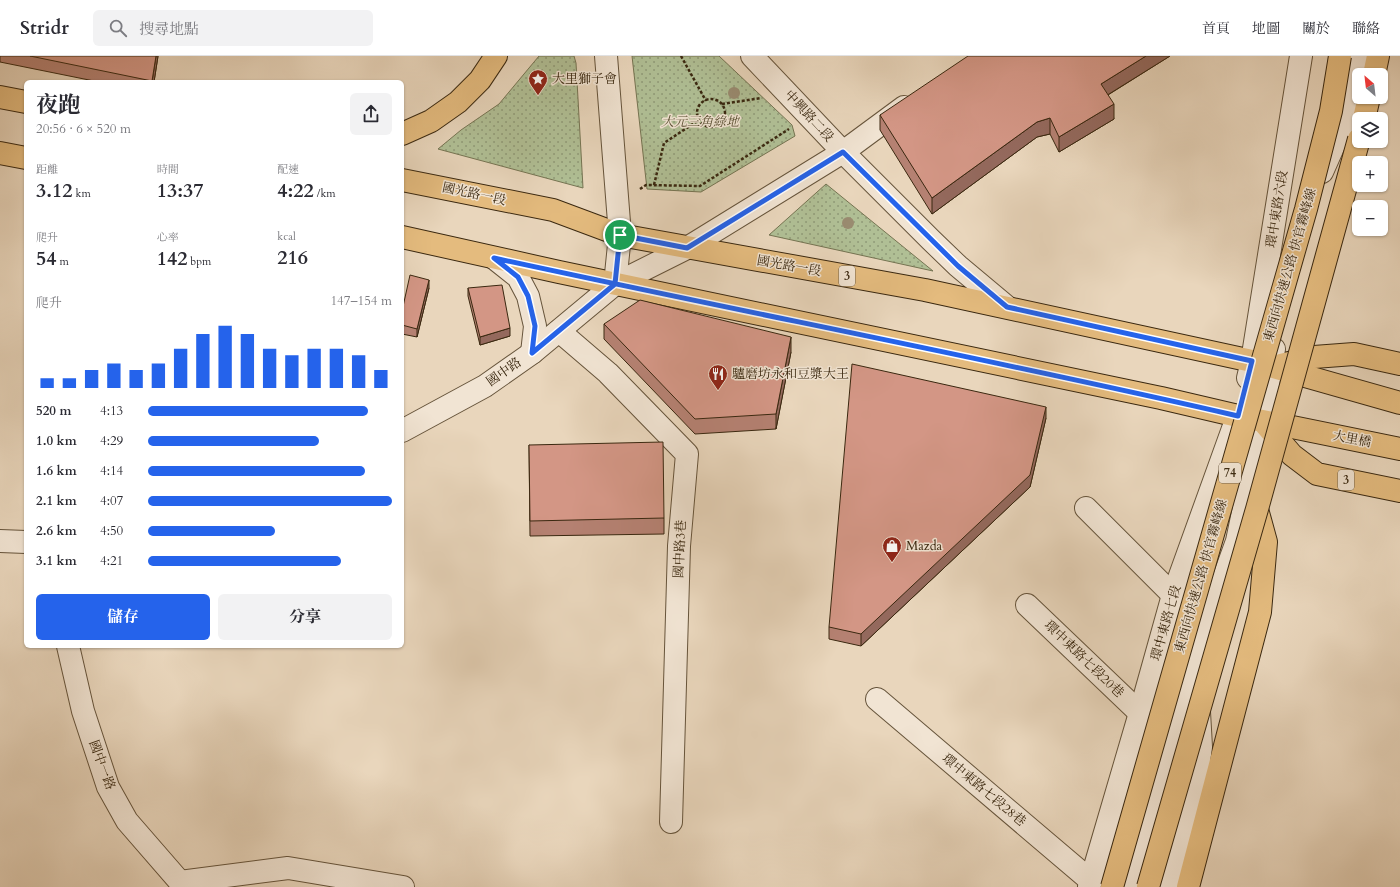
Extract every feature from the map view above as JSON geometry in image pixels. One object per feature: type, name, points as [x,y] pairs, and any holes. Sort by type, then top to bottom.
[{"type":"main road","points":[[404,133],[430,121],[458,102],[480,80],[496,56]]},
{"type":"main road","name":"東西向快速公路 快官霧峰線","points":[[1112,887],[1304,217],[1331,111],[1340,56]]},
{"type":"main road","points":[[1375,68],[1378,56]]},
{"type":"main road","points":[[0,97],[24,102]]},
{"type":"main road","points":[[1148,887],[1257,509],[1357,148]]},
{"type":"main road","points":[[0,153],[24,158]]},
{"type":"main road","name":"國光路一段","points":[[404,180],[554,210],[620,235],[925,290],[1262,364],[1400,404]]},
{"type":"main road","points":[[404,237],[615,284],[1161,398],[1262,421]]},
{"type":"main road","name":"國光路一段","points":[[1262,364],[1322,356],[1354,354],[1400,364]]},
{"type":"main road","name":"大里橋","points":[[1262,421],[1400,449]]},
{"type":"main road","name":"3","points":[[1262,421],[1296,458],[1317,474],[1400,491]]},
{"type":"main road","points":[[1188,887],[1260,612],[1266,542],[1257,509]]},
{"type":"street","points":[[606,56],[620,235],[615,284]]},
{"type":"street","name":"中興路二段","points":[[752,56],[843,152],[958,266],[1007,307]]},
{"type":"street","name":"環中東路六段","points":[[1262,364],[1301,56]]},
{"type":"street","name":"環中東路六段","points":[[1291,241],[1349,111],[1361,56]]},
{"type":"street","name":"國中路","points":[[404,429],[485,386],[532,353],[615,284],[687,248],[843,152],[918,97]]},
{"type":"street","name":"環中東路七段","points":[[1090,884],[1173,595],[1238,416],[1262,364],[1291,241]]},
{"type":"street","points":[[494,258],[518,277],[528,296],[535,326],[532,353]]},
{"type":"street","name":"國中路3巷","points":[[559,331],[608,373],[687,454],[679,546],[671,822]]},
{"type":"street","name":"環中東路七段","points":[[1128,887],[1196,655],[1237,541],[1262,421],[1262,364]]},
{"type":"street","points":[[1086,508],[1173,595]]},
{"type":"street","points":[[0,541],[24,542]]},
{"type":"street","name":"環中東路七段20巷","points":[[1027,605],[1140,713]]},
{"type":"street","name":"國中一路","points":[[68,648],[83,711],[108,787],[127,821],[181,884]]},
{"type":"street","name":"環中東路七段","points":[[1167,887],[1194,798],[1201,747],[1196,655]]},
{"type":"street","name":"環中東路七段28巷","points":[[877,699],[1090,884]]},
{"type":"street","points":[[181,884],[288,868],[403,887]]},
{"type":"path","points":[[681,56],[706,101]]},
{"type":"path","points":[[722,104],[725,116],[719,124],[710,127],[706,126],[699,120],[699,106],[706,101],[715,100],[722,104],[763,98]]},
{"type":"path","points":[[654,185],[664,143],[699,120]]},
{"type":"path","points":[[637,190],[646,185],[700,186],[791,127],[785,123]]},
{"type":"green space","points":[[539,56],[574,56],[576,63],[583,188],[438,149],[461,130],[499,104]]},
{"type":"green space","name":"大元三角綠地","points":[[632,56],[719,56],[792,125],[795,136],[701,192],[647,189]]},
{"type":"green space","points":[[826,184],[933,271],[769,235]]},
{"type":"building","points":[[30,56],[156,56],[152,80]]},
{"type":"building","points":[[968,56],[1146,56],[1101,84],[1114,104],[1059,137],[1050,118],[1037,122],[932,198],[880,115]]},
{"type":"building","points":[[410,275],[429,280],[417,329],[404,326],[404,302]]},
{"type":"building","points":[[502,285],[510,328],[480,337],[468,288]]},
{"type":"building","name":"驢磨坊永和豆漿大王","points":[[640,300],[791,337],[776,414],[695,419],[604,324]]},
{"type":"building","name":"Mazda","points":[[852,364],[1046,407],[1030,475],[861,634],[829,627]]},
{"type":"building","points":[[663,442],[664,518],[530,521],[529,445]]},
{"type":"place","name":"大里獅子會","points":[[538,96]]},
{"type":"place","name":"驢磨坊永和豆漿大王","points":[[718,391]]},
{"type":"place","name":"Mazda","points":[[892,563]]},
{"type":"route","points":[[620,235],[615,284],[532,353],[535,326],[528,296],[518,277],[494,258],[615,284],[1161,398],[1238,416],[1252,361],[1007,307],[958,266],[843,152],[687,248],[620,235]]}]
